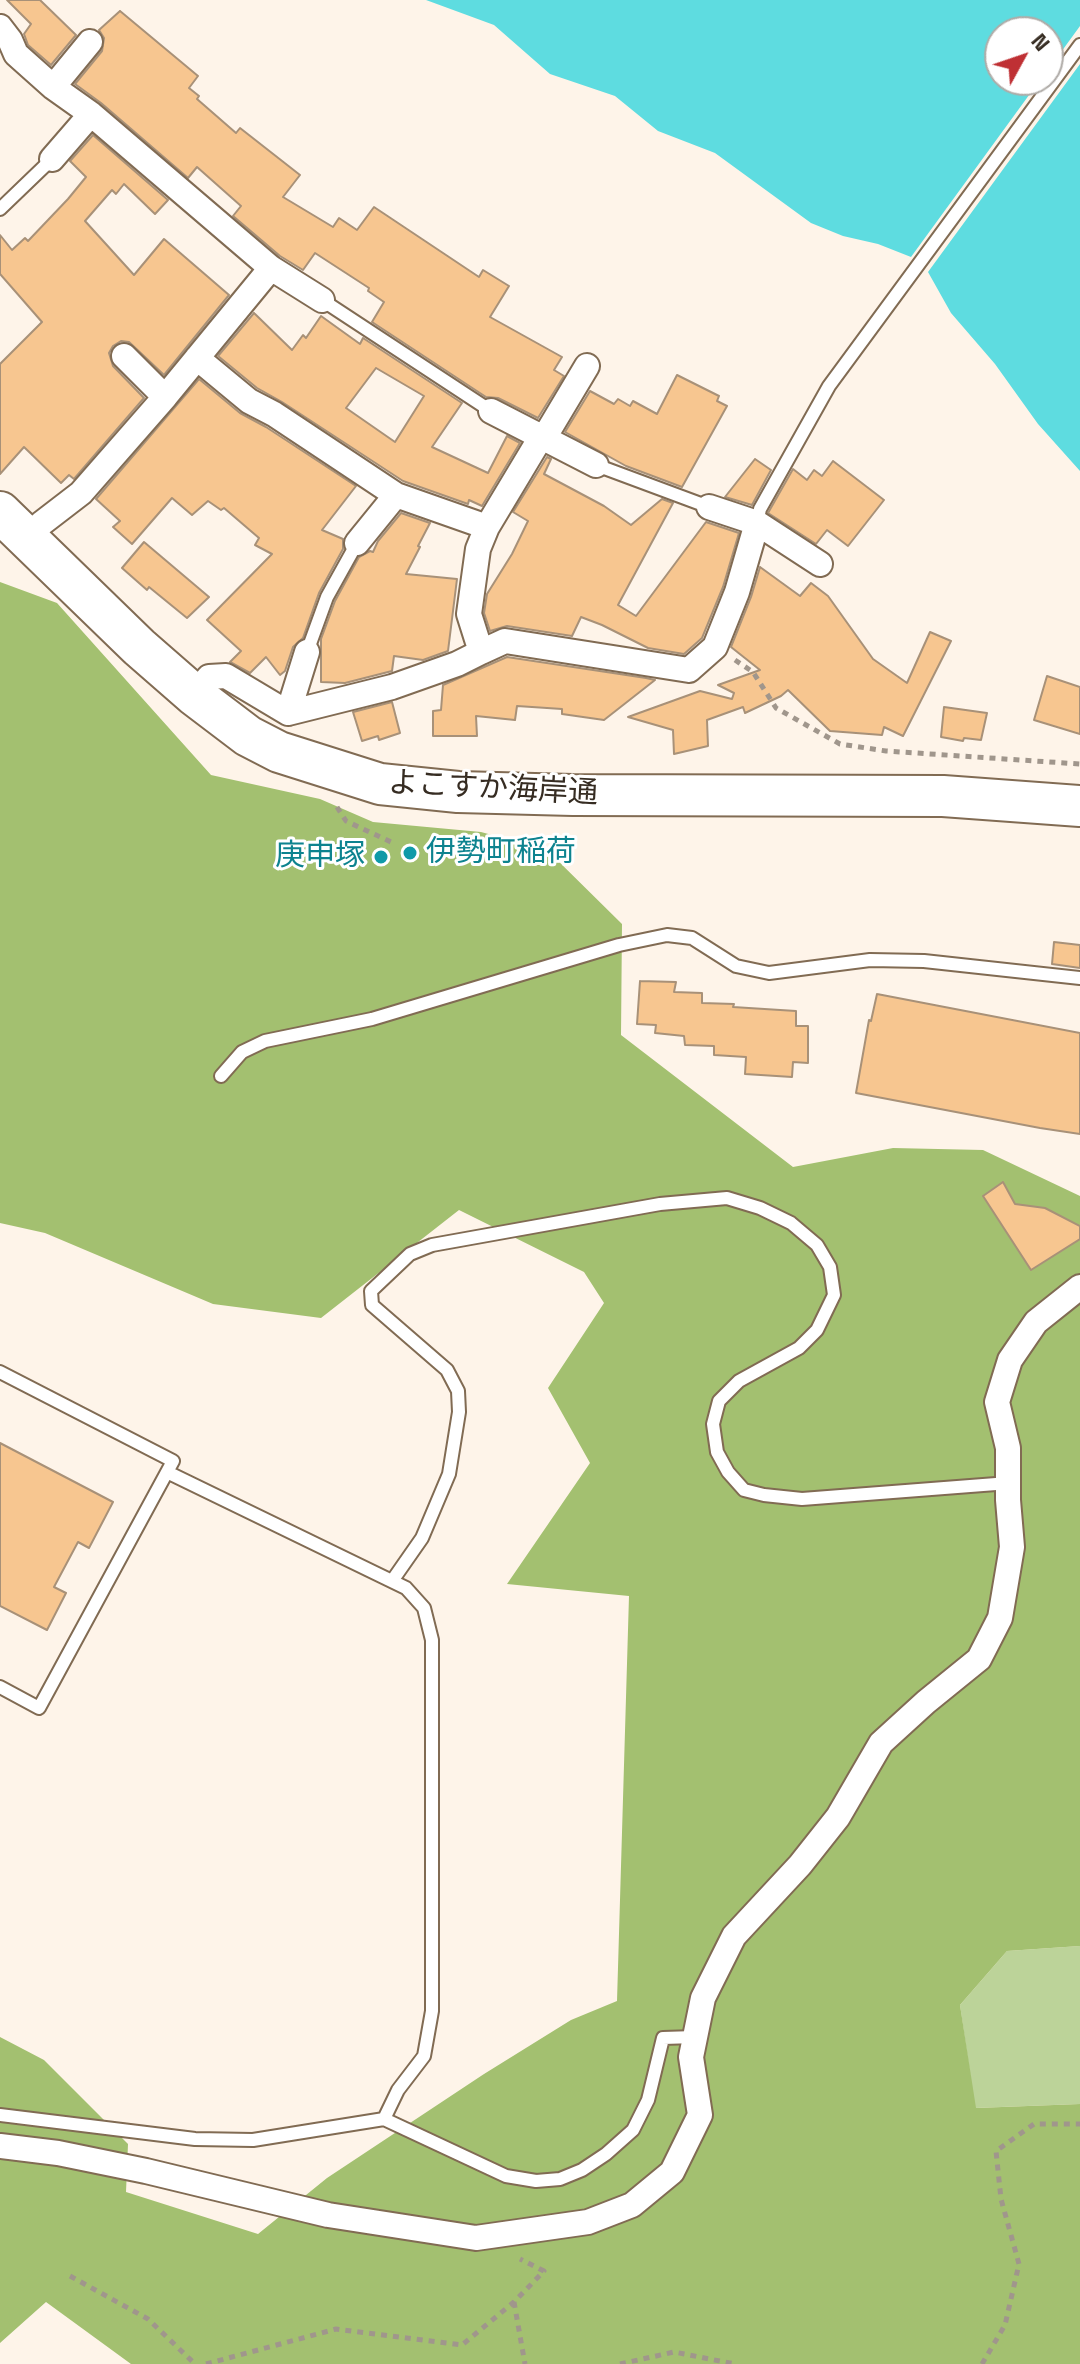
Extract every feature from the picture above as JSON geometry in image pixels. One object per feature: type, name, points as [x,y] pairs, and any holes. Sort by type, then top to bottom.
[{"type":"highway","name":"よこすか海岸通","points":[[12,526],[139,647],[248,736],[279,752],[380,784],[458,792],[559,795],[943,796],[1080,806]]},
{"type":"street","points":[[0,27],[16,54],[53,87],[91,114],[271,268],[322,300]]},
{"type":"street","points":[[53,87],[90,42]]},
{"type":"street","points":[[52,159],[91,114]]},
{"type":"street","points":[[12,526],[42,523],[81,493],[271,268]]},
{"type":"street","points":[[124,356],[165,397]]},
{"type":"street","points":[[197,358],[249,401],[274,414],[396,495],[487,527]]},
{"type":"street","points":[[481,652],[469,614],[478,549],[487,527],[587,366]]},
{"type":"street","points":[[491,411],[596,465]]},
{"type":"street","points":[[357,543],[396,495]]},
{"type":"street","points":[[709,507],[757,523],[820,564]]},
{"type":"street","points":[[194,695],[209,677],[226,676],[288,713],[392,687],[457,664],[505,641],[689,670],[715,647],[737,592],[757,523]]},
{"type":"street","points":[[288,713],[307,652]]},
{"type":"street","points":[[0,2146],[58,2153],[146,2171],[328,2215],[476,2238],[588,2222],[632,2205],[672,2172],[700,2115],[691,2057],[703,1998],[734,1936],[800,1865],[838,1817],[881,1743],[979,1659],[1000,1618],[1012,1547],[1008,1448],[997,1402],[1010,1360],[1036,1322],[1080,1287]]},
{"type":"lane","points":[[757,523],[760,509],[829,386],[1080,45]]},
{"type":"lane","points":[[0,209],[52,159]]},
{"type":"lane","points":[[322,300],[491,411]]},
{"type":"lane","points":[[596,465],[709,507]]},
{"type":"lane","points":[[307,652],[327,597],[357,543]]},
{"type":"lane","points":[[221,1076],[242,1052],[265,1041],[372,1019],[619,945],[667,935],[692,938],[736,966],[769,973],[870,960],[924,961],[1080,978]]},
{"type":"lane","points":[[392,1581],[422,1538],[449,1474],[459,1412],[458,1391],[447,1370],[372,1305],[371,1291],[410,1254],[432,1245],[660,1204],[727,1198],[760,1208],[791,1223],[817,1245],[830,1267],[834,1295],[817,1330],[799,1348],[739,1381],[719,1401],[713,1424],[717,1452],[728,1472],[744,1490],[802,1499],[1009,1483]]},
{"type":"lane","points":[[0,1372],[173,1461],[39,1708],[0,1687]]},
{"type":"lane","points":[[167,1472],[406,1588],[424,1608],[432,1640],[432,2011],[424,2056],[398,2090],[384,2119]]},
{"type":"lane","points":[[0,2115],[195,2139],[253,2140],[384,2119],[506,2176],[536,2181],[560,2179],[582,2170],[606,2154],[633,2130],[648,2100],[663,2038],[695,2037]]},
{"type":"path","points":[[715,647],[753,672],[776,708],[840,744],[886,751],[1080,764]]},
{"type":"path","points":[[982,2364],[1005,2325],[1019,2264],[1001,2199],[996,2151],[1034,2124],[1080,2124]]},
{"type":"path","points":[[206,2364],[336,2329],[462,2345],[514,2302],[544,2271],[476,2238]]},
{"type":"path","points":[[70,2276],[148,2319],[195,2364]]},
{"type":"path","points":[[514,2302],[525,2364]]},
{"type":"path","points":[[620,2364],[674,2352],[735,2364]]},
{"type":"green space","points":[[0,582],[57,603],[211,775],[320,799],[373,822],[481,832],[547,850],[622,924],[621,1035],[793,1167],[893,1148],[983,1150],[1080,1196],[1080,1946],[1007,1951],[960,2005],[976,2108],[1080,2104],[1080,2364],[131,2364],[46,2302],[0,2343],[0,2037],[44,2060],[128,2144],[126,2192],[258,2234],[327,2178],[484,2074],[571,2020],[617,2001],[629,1596],[507,1584],[590,1463],[548,1388],[604,1303],[584,1272],[459,1210],[321,1318],[213,1304],[45,1233],[0,1223]]},
{"type":"green space","points":[[1080,1946],[1080,2104],[975,2108],[960,2005],[1007,1951]]},
{"type":"water","points":[[426,0],[1080,0],[1080,26],[1064,48],[1064,16],[984,16],[984,96],[1028,96],[911,257],[811,223],[715,153],[658,131],[615,96],[550,74],[494,25]]},
{"type":"water","points":[[1080,64],[1080,471],[1038,424],[995,364],[951,313],[928,272],[1057,96],[1064,96],[1064,86]]},
{"type":"building","points":[[7,0],[40,0],[76,35],[51,65],[28,45],[24,34],[31,24]]},
{"type":"building","points":[[120,11],[198,76],[189,88],[199,96],[197,99],[236,133],[240,128],[300,175],[283,197],[333,227],[339,218],[357,230],[374,207],[479,277],[483,270],[509,286],[490,317],[562,357],[554,370],[564,376],[538,418],[498,398],[486,397],[372,322],[384,302],[368,291],[369,288],[315,253],[303,270],[280,256],[233,216],[241,206],[197,167],[188,178],[75,84],[102,51],[104,38],[99,30]]},
{"type":"building","points":[[93,135],[168,200],[155,214],[124,184],[116,194],[112,190],[85,221],[134,275],[164,239],[229,295],[164,375],[129,342],[121,341],[113,346],[109,353],[113,366],[144,398],[74,479],[69,475],[61,483],[24,447],[0,474],[0,364],[42,322],[0,274],[0,235],[12,250],[25,238],[28,241],[68,199],[86,177],[70,161]]},
{"type":"building","points":[[254,313],[292,350],[303,335],[306,338],[321,316],[360,344],[363,338],[462,403],[432,447],[488,473],[507,436],[520,443],[482,506],[469,500],[468,504],[403,481],[257,388],[218,356]],"holes":[[[376,368],[424,396],[395,442],[346,408]]]},
{"type":"building","points":[[677,375],[719,396],[717,401],[727,406],[682,487],[626,466],[565,432],[590,391],[614,404],[618,399],[630,406],[633,401],[657,414]]},
{"type":"building","points":[[199,379],[240,413],[356,486],[322,530],[343,539],[343,549],[319,593],[303,638],[293,647],[285,671],[280,675],[266,657],[250,673],[230,662],[241,651],[207,620],[272,554],[255,545],[259,538],[224,508],[221,510],[208,501],[192,515],[172,498],[132,544],[113,527],[120,521],[96,499]]},
{"type":"building","points":[[547,457],[551,459],[544,474],[604,506],[631,525],[662,499],[673,503],[618,605],[636,616],[706,522],[739,533],[723,587],[702,638],[684,654],[648,648],[581,617],[572,636],[507,626],[490,631],[484,613],[487,594],[528,521],[513,512]]},
{"type":"building","points":[[755,459],[771,470],[752,505],[725,497]]},
{"type":"building","points":[[833,461],[884,500],[848,546],[827,530],[816,544],[768,513],[793,469],[807,480],[814,470],[822,476]]},
{"type":"building","points":[[401,513],[430,523],[406,574],[457,579],[448,651],[423,660],[394,656],[392,671],[345,683],[321,682],[321,639],[335,601],[359,557],[373,552]]},
{"type":"building","points":[[144,542],[209,597],[187,618],[122,568]]},
{"type":"building","points":[[760,567],[800,596],[811,583],[828,596],[873,659],[907,683],[930,632],[951,641],[903,736],[884,727],[882,735],[830,731],[788,690],[745,713],[743,707],[707,720],[708,746],[674,754],[673,730],[628,717],[700,691],[732,699],[734,693],[718,685],[760,670],[731,647]]},
{"type":"building","points":[[507,657],[655,680],[604,720],[562,714],[562,709],[517,706],[515,720],[476,716],[477,736],[433,736],[433,711],[441,710],[443,685]]},
{"type":"building","points":[[1047,676],[1080,687],[1080,734],[1034,720]]},
{"type":"building","points":[[392,702],[400,733],[379,740],[378,736],[362,741],[353,712]]},
{"type":"building","points":[[944,707],[987,713],[981,740],[941,737]]},
{"type":"building","points":[[1054,942],[1080,945],[1080,968],[1052,964]]},
{"type":"building","points":[[640,981],[676,982],[674,992],[702,993],[702,1003],[796,1011],[796,1026],[808,1026],[808,1063],[793,1062],[792,1077],[745,1074],[746,1057],[714,1055],[714,1046],[685,1045],[684,1036],[655,1033],[656,1025],[637,1024]]},
{"type":"building","points":[[877,994],[1080,1033],[1080,1134],[856,1093],[869,1020]]},
{"type":"building","points":[[1003,1182],[1015,1204],[1045,1208],[1080,1226],[1080,1239],[1031,1270],[983,1196]]},
{"type":"building","points":[[0,1443],[113,1502],[89,1548],[78,1542],[54,1587],[66,1593],[47,1630],[0,1606]]},
{"type":"place","name":"伊勢町稲荷","points":[[410,853]]},
{"type":"place","name":"庚申塚","points":[[381,857]]}]
